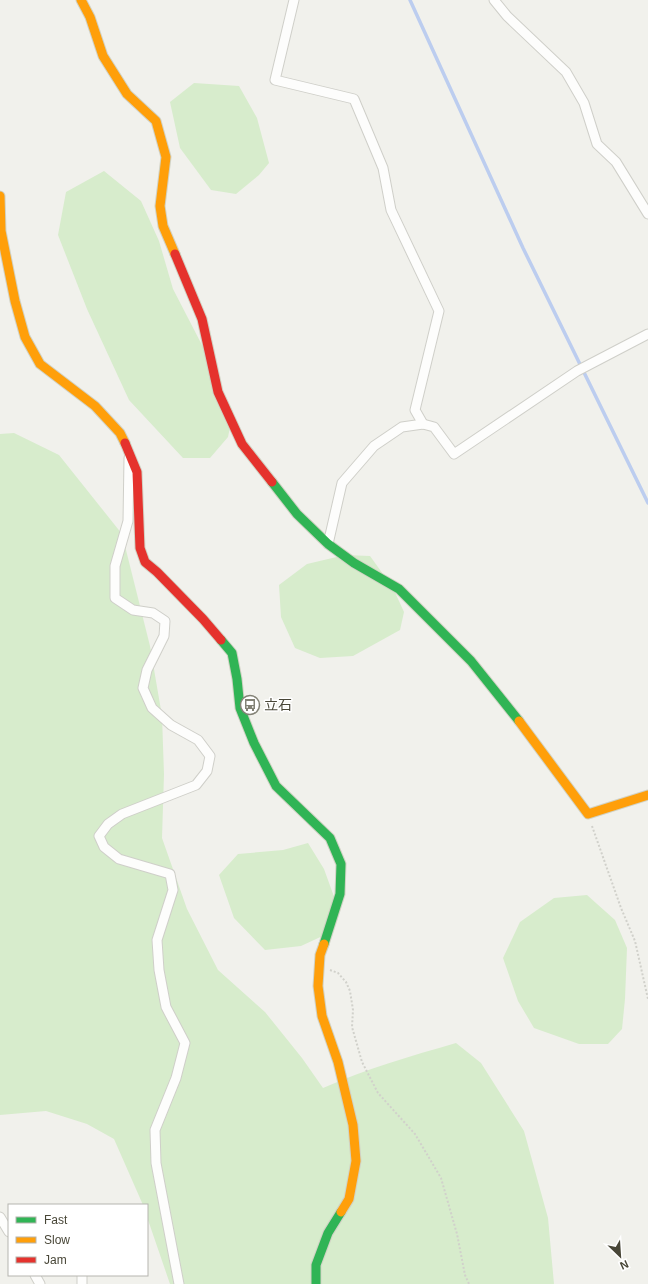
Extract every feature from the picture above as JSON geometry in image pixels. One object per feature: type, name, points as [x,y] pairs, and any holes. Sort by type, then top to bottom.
[{"type":"street","points":[[81,0],[90,17],[103,56],[127,94],[156,121],[166,157],[160,206],[162,226],[202,319],[218,392],[242,444],[297,514],[328,544],[354,563],[399,589],[471,661],[535,742],[588,814],[648,795]]},
{"type":"street","points":[[294,0],[275,80],[354,99],[383,168],[391,210],[440,311],[415,410],[423,424]]},
{"type":"street","points":[[494,0],[507,16],[566,72],[584,103],[597,144],[616,162],[648,214]]},
{"type":"street","points":[[0,196],[0,231],[15,301],[25,337],[40,364],[95,406],[120,433],[129,450],[137,472],[140,548],[145,562],[200,615],[232,653],[240,708],[254,743],[276,786],[330,838],[341,864],[340,894],[320,955],[318,986],[322,1016],[338,1062],[353,1125],[356,1162],[349,1199],[328,1233],[316,1265],[316,1284]]},
{"type":"street","points":[[328,544],[342,484],[374,446],[402,427],[423,424],[434,427],[454,454],[576,371],[648,334]]},
{"type":"street","points":[[129,450],[128,521],[115,566],[115,598],[133,610],[153,613],[165,621],[164,636],[147,670],[143,688],[152,708],[171,725],[198,740],[210,756],[207,771],[196,785],[122,814],[108,824],[99,836],[104,847],[120,859],[170,874],[173,890],[157,940],[159,970],[166,1007],[186,1043],[176,1078],[155,1130],[156,1163],[179,1284]]},
{"type":"street","points":[[0,1217],[8,1229]]},
{"type":"path","points":[[588,814],[621,908],[635,941],[648,999]]},
{"type":"path","points":[[319,966],[338,973],[346,982],[351,997],[352,1027],[362,1062],[378,1093],[415,1134],[441,1178],[457,1234],[465,1275],[470,1284]]},
{"type":"green space","points":[[194,83],[239,86],[257,118],[269,163],[259,175],[236,194],[211,190],[180,148],[170,102]]},
{"type":"green space","points":[[104,171],[141,201],[159,241],[173,289],[203,347],[233,412],[228,437],[210,458],[183,458],[129,400],[87,309],[58,235],[66,192]]},
{"type":"green space","points":[[14,433],[59,455],[122,534],[150,646],[162,716],[164,774],[162,838],[187,909],[218,970],[265,1012],[302,1058],[323,1088],[372,1069],[456,1043],[481,1063],[524,1131],[548,1218],[554,1284],[170,1284],[148,1220],[148,1204],[143,1204],[114,1139],[87,1124],[46,1111],[0,1115],[0,434]]},
{"type":"green space","points":[[345,555],[370,556],[393,588],[404,612],[400,630],[353,656],[320,658],[295,648],[281,617],[279,585],[307,564]]},
{"type":"green space","points":[[308,843],[324,869],[337,905],[329,933],[301,946],[265,950],[234,918],[219,875],[238,854],[283,850]]},
{"type":"green space","points":[[587,895],[615,920],[627,948],[622,1029],[608,1044],[579,1044],[534,1028],[518,1001],[503,958],[520,922],[554,898]]},
{"type":"waterway","points":[[410,0],[523,248],[648,503]]},
{"type":"traffic: fast","points":[[272,482],[297,514],[328,544],[354,563],[399,589],[471,661],[519,721]]},
{"type":"traffic: fast","points":[[221,640],[232,653],[237,679],[240,708],[254,743],[276,786],[330,838],[341,864],[340,894],[324,944]]},
{"type":"traffic: fast","points":[[316,1284],[316,1265],[328,1233],[341,1212]]},
{"type":"traffic: slow","points":[[81,0],[90,17],[103,56],[127,94],[156,121],[166,157],[160,206],[163,226],[175,254]]},
{"type":"traffic: slow","points":[[0,196],[1,231],[15,301],[25,337],[40,364],[95,406],[120,433],[125,443]]},
{"type":"traffic: slow","points":[[519,721],[588,814],[648,795]]},
{"type":"traffic: slow","points":[[324,944],[320,955],[318,986],[322,1016],[338,1062],[353,1125],[356,1161],[349,1199],[341,1212]]},
{"type":"traffic: jam","points":[[175,254],[202,319],[218,392],[242,444],[272,482]]},
{"type":"traffic: jam","points":[[125,443],[137,472],[140,548],[145,562],[157,572],[203,619],[221,640]]},
{"type":"place","name":"立石","points":[[250,705]]}]
